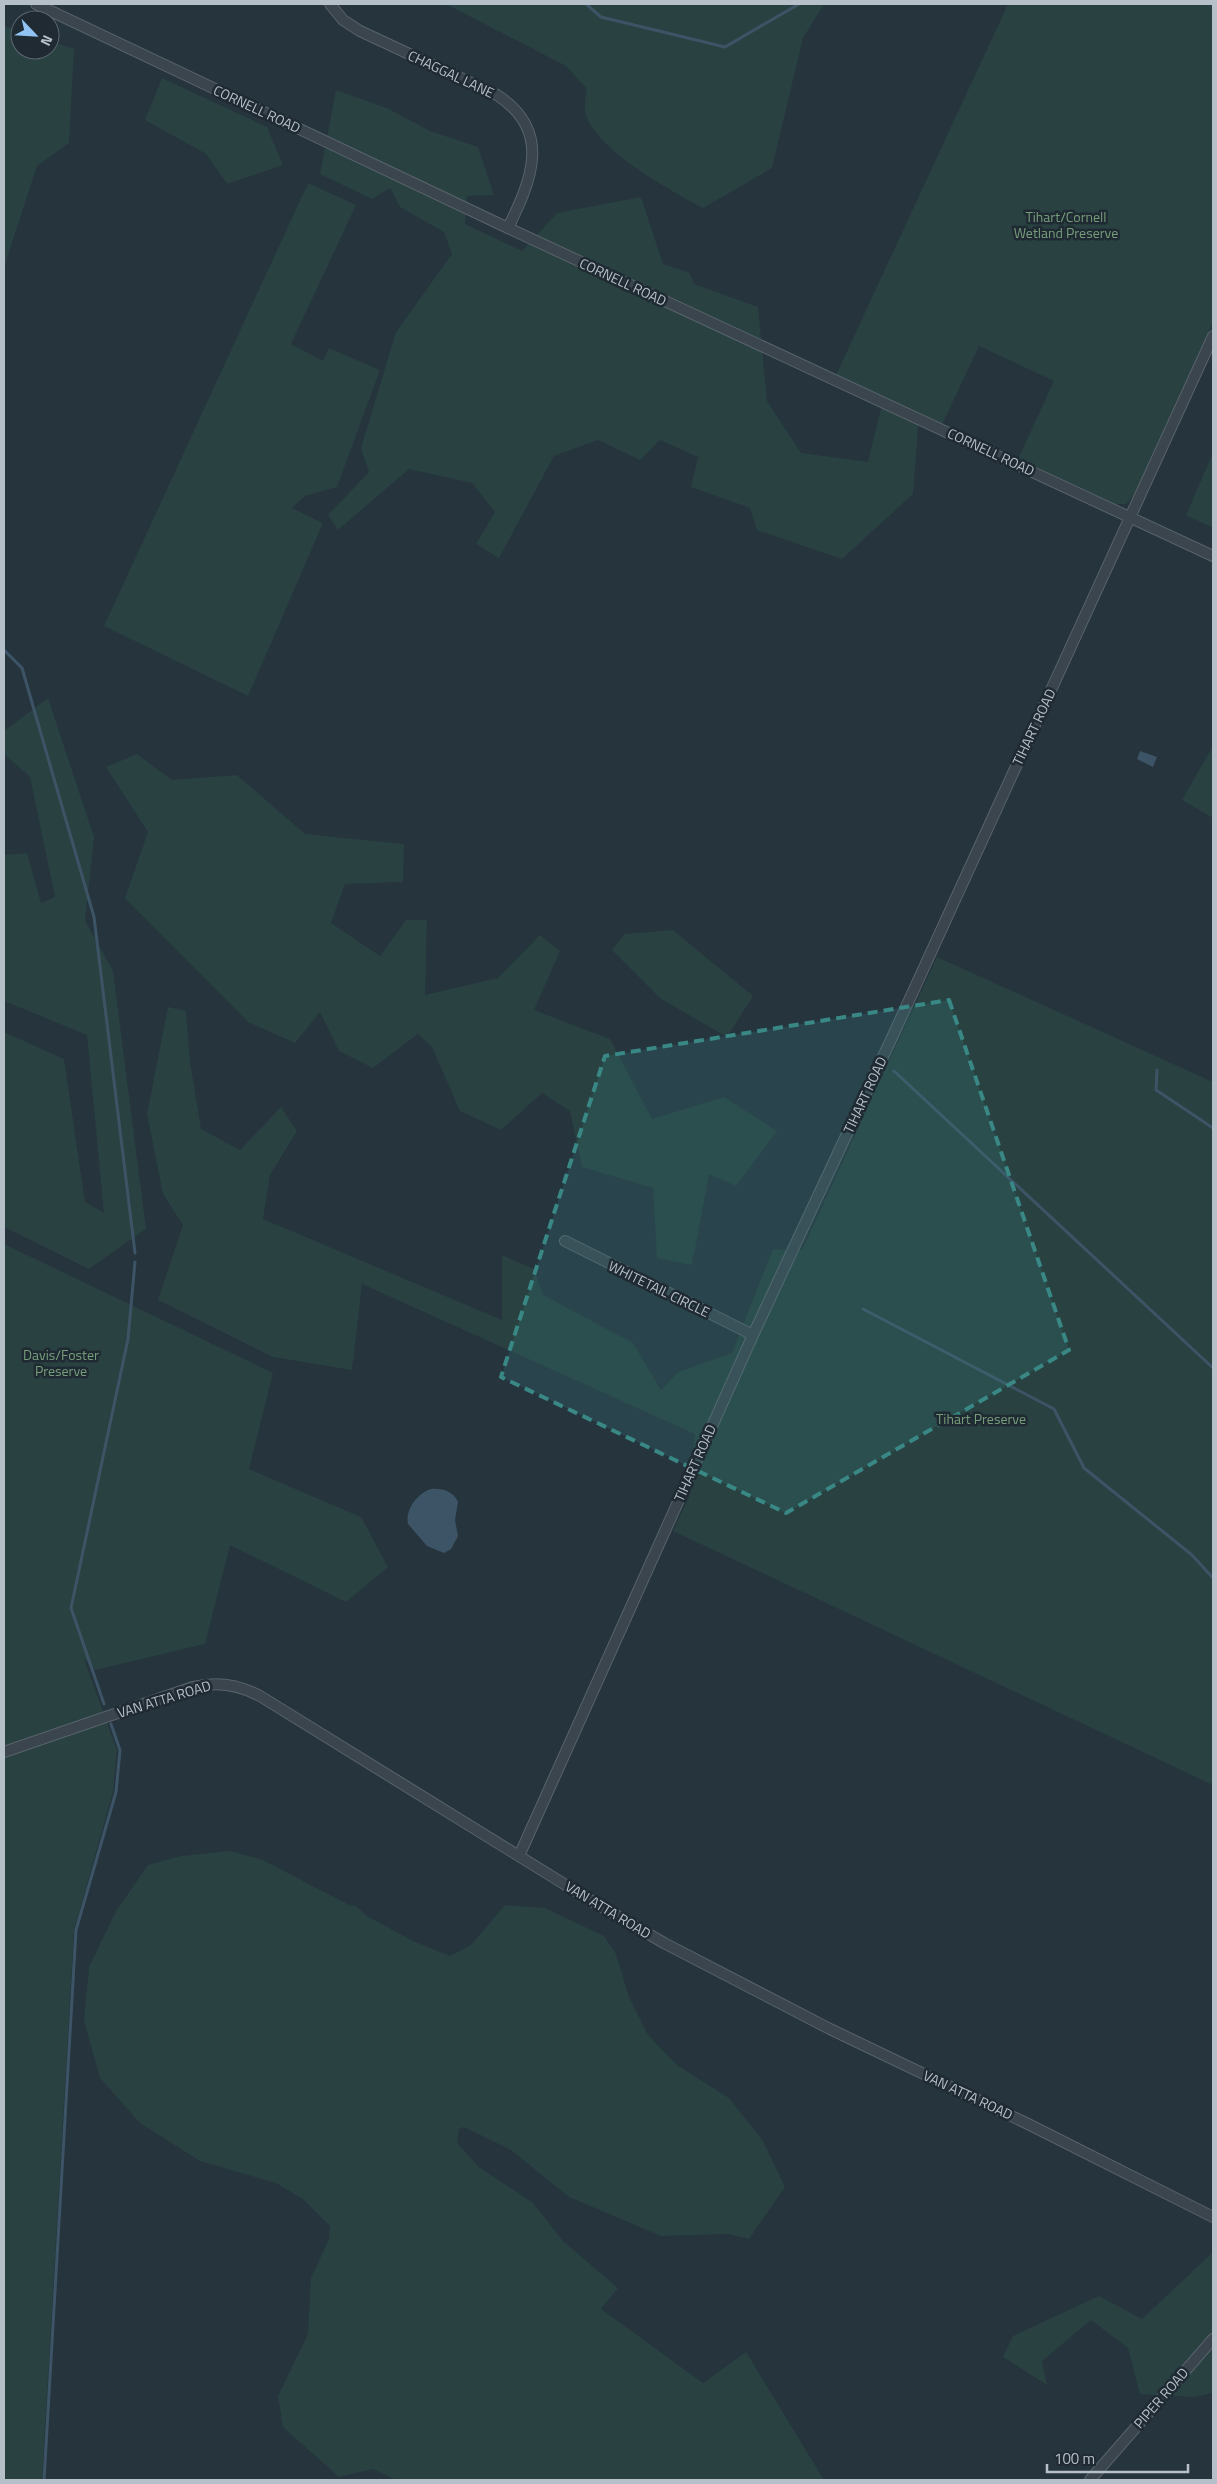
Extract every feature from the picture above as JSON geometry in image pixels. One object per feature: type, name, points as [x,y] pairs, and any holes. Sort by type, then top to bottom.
[{"type":"street","name":"CORNELL ROAD","points":[[36,4],[508,228],[1213,556]]},
{"type":"street","name":"CHAGGAL LANE","points":[[330,4],[344,20],[360,31],[497,95],[513,108],[529,134],[533,161],[524,195],[508,228]]},
{"type":"street","name":"TIHART ROAD","points":[[519,1856],[753,1335],[895,1031],[1213,336]]},
{"type":"street","name":"WHITETAIL CIRCLE","points":[[566,1241],[753,1335]]},
{"type":"street","name":"VAN ATTA ROAD","points":[[4,1752],[193,1687],[210,1684],[232,1685],[260,1696],[664,1943],[830,2029],[1028,2124],[1213,2217]]},
{"type":"street","name":"PIPER ROAD","points":[[1090,2480],[1213,2339]]},
{"type":"highlighted area","points":[[949,1000],[1069,1350],[786,1513],[501,1377],[605,1056]]},
{"type":"green space","points":[[446,4],[824,4],[803,38],[772,168],[703,208],[633,166],[600,137],[589,122],[585,108],[587,89],[566,66]]},
{"type":"green space","name":"Tihart/Cornell Wetland Preserve","points":[[1008,4],[1213,4],[1213,322],[1134,495],[1126,504],[1115,504],[1018,459],[1054,381],[979,346],[942,425],[919,414],[913,494],[842,559],[757,530],[750,508],[691,487],[698,457],[660,440],[640,460],[598,440],[554,456],[499,558],[476,544],[495,512],[472,483],[409,469],[338,530],[328,515],[369,472],[361,448],[396,332],[452,254],[444,232],[400,207],[390,188],[372,199],[320,174],[336,90],[389,109],[430,131],[478,147],[494,195],[467,196],[465,224],[522,251],[557,213],[641,197],[663,264],[690,273],[694,284],[758,307],[767,401],[801,453],[868,462],[884,397],[836,375]]},
{"type":"green space","points":[[4,26],[10,28],[10,60],[60,60],[60,44],[74,49],[69,143],[37,166],[4,267]]},
{"type":"green space","points":[[162,78],[267,127],[283,165],[227,184],[206,154],[145,120]]},
{"type":"green space","points":[[308,183],[356,205],[291,344],[323,361],[329,348],[380,370],[337,487],[305,496],[292,508],[323,523],[248,696],[104,626]]},
{"type":"green space","points":[[1213,453],[1213,528],[1186,515]]},
{"type":"green space","points":[[48,698],[94,837],[85,920],[113,971],[146,1229],[89,1269],[4,1227],[4,1032],[64,1059],[85,1202],[104,1213],[87,1035],[4,1001],[4,855],[27,853],[41,903],[55,897],[30,777],[4,754],[4,731]]},
{"type":"green space","points":[[1213,746],[1213,818],[1182,800]]},
{"type":"green space","points":[[137,754],[172,780],[237,775],[305,834],[404,844],[403,882],[345,884],[331,923],[380,956],[406,920],[427,920],[425,995],[498,978],[540,935],[560,951],[534,1010],[610,1039],[652,1119],[724,1097],[777,1131],[736,1186],[709,1174],[692,1265],[657,1258],[653,1188],[582,1167],[570,1111],[542,1093],[501,1130],[460,1111],[432,1047],[418,1034],[373,1068],[339,1051],[320,1012],[295,1043],[248,1022],[125,898],[148,832],[106,767]]},
{"type":"green space","points":[[673,930],[753,996],[727,1037],[661,999],[612,950],[624,934]]},
{"type":"green space","name":"Tihart Preserve","points":[[937,957],[1213,1082],[1213,1785],[673,1531],[689,1497],[695,1434],[362,1284],[352,1370],[273,1357],[158,1300],[183,1225],[163,1194],[147,1114],[168,1007],[186,1011],[190,1062],[201,1129],[240,1150],[281,1107],[297,1131],[270,1175],[263,1219],[502,1320],[502,1255],[534,1269],[543,1295],[633,1343],[661,1390],[678,1372],[732,1353],[773,1249],[802,1250]]},
{"type":"green space","name":"Davis/Foster Preserve","points":[[4,1244],[273,1373],[249,1469],[361,1517],[388,1567],[346,1602],[230,1545],[205,1644],[95,1670],[84,1659],[117,1750],[113,1792],[74,1930],[42,2480],[4,2480]]},
{"type":"green space","points":[[230,1851],[263,1860],[351,1906],[356,1906],[367,1916],[413,1941],[450,1956],[471,1945],[505,1905],[545,1908],[604,1936],[616,1954],[629,1997],[648,2035],[677,2065],[729,2098],[763,2141],[785,2187],[749,2239],[728,2234],[661,2236],[569,2197],[511,2150],[464,2127],[459,2129],[457,2143],[479,2167],[533,2203],[563,2241],[618,2288],[601,2309],[703,2383],[746,2352],[824,2480],[396,2480],[373,2469],[339,2477],[283,2427],[278,2396],[308,2334],[311,2278],[329,2239],[330,2226],[303,2199],[276,2183],[200,2161],[140,2123],[100,2078],[84,2020],[89,1967],[116,1911],[148,1865],[181,1856]]},
{"type":"green space","points":[[1213,2252],[1213,2393],[1193,2397],[1140,2394],[1128,2348],[1091,2320],[1042,2361],[1047,2385],[1003,2357],[1013,2336],[1099,2296],[1142,2319]]},
{"type":"water","points":[[1140,751],[1157,757],[1153,767],[1137,759]]},
{"type":"water","points":[[431,1489],[447,1491],[458,1502],[455,1520],[458,1536],[451,1549],[444,1553],[427,1546],[408,1524],[408,1513],[414,1502]]},
{"type":"waterway","points":[[586,4],[601,17],[725,47],[799,4]]},
{"type":"waterway","points":[[4,650],[22,668],[94,917],[135,1253]]},
{"type":"waterway","points":[[1157,1070],[1156,1090],[1213,1128]]},
{"type":"waterway","points":[[894,1071],[1213,1368]]},
{"type":"waterway","points":[[104,1704],[71,1608],[128,1339],[135,1262]]},
{"type":"waterway","points":[[863,1309],[1054,1409],[1084,1468],[1192,1555],[1213,1578]]},
{"type":"waterway","points":[[44,2480],[76,1930],[116,1792],[120,1750],[111,1724]]}]
